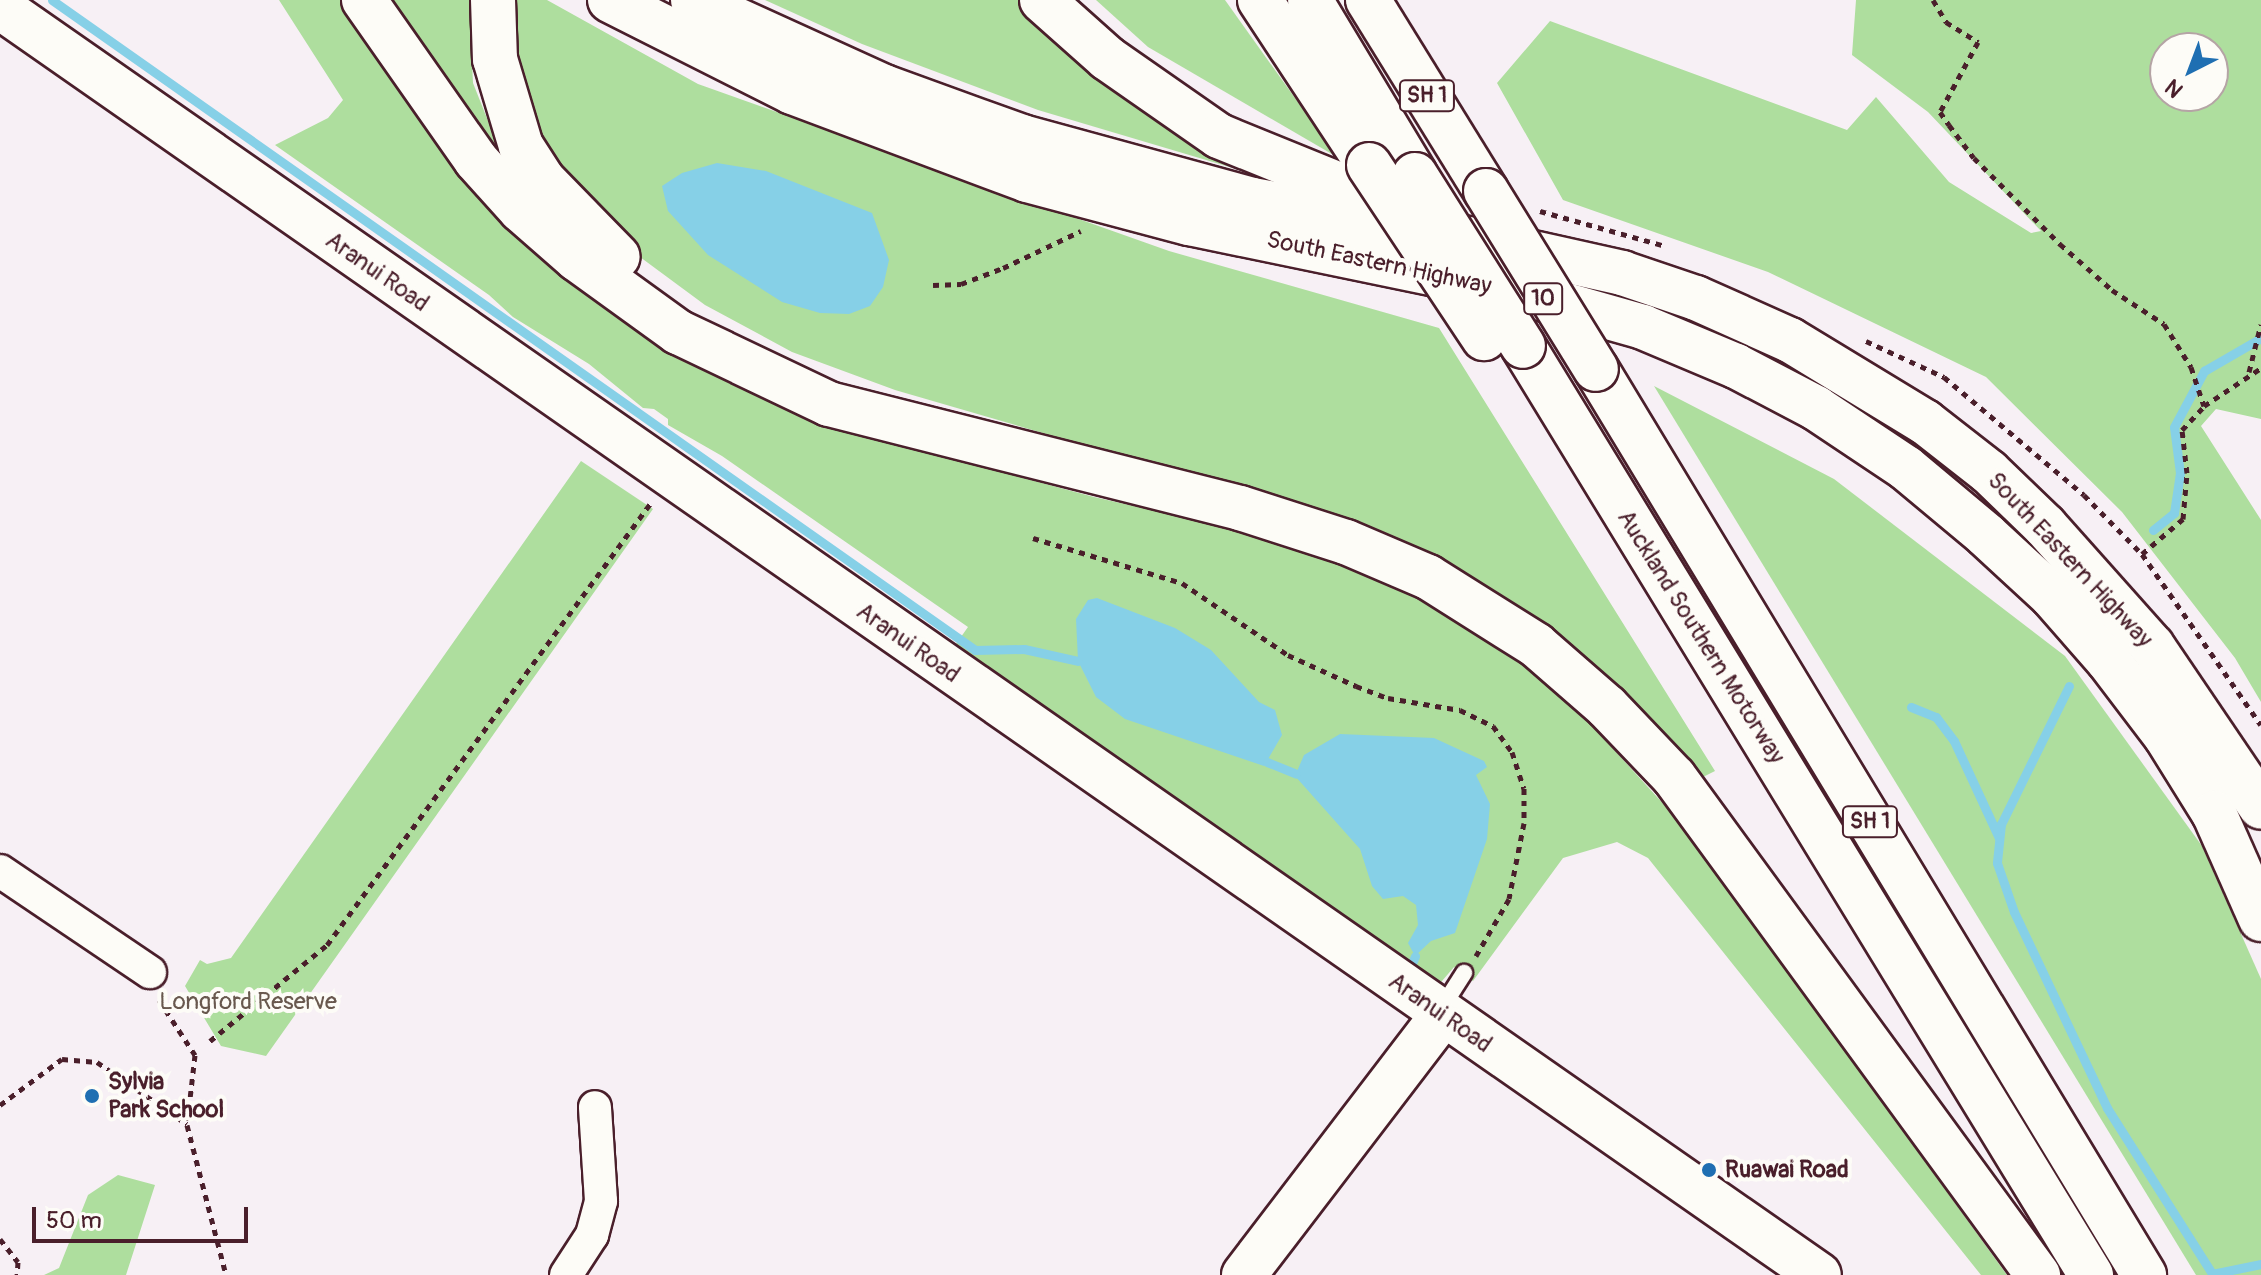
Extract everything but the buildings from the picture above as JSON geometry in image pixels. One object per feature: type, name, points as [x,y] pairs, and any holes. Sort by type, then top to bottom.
[{"type":"main road","points":[[364,0],[476,160],[521,210],[634,301],[727,358],[829,404],[1240,508],[1346,542],[1428,577],[1536,645],[1607,707],[1674,777],[2038,1275]]},
{"type":"main road","points":[[493,0],[495,59],[521,146],[543,180],[614,254],[734,338],[806,374],[959,435]]},
{"type":"main road","name":"South Eastern Highway","points":[[610,0],[792,92],[1027,180],[1129,207],[1516,291],[1643,327],[1736,366],[1816,408],[1906,468],[2052,596],[2166,736],[2214,813],[2261,919]]},
{"type":"main road","name":"South Eastern Highway","points":[[693,0],[950,114],[1093,159],[1252,200],[1479,241],[1622,273],[1696,298],[1790,340],[1925,422],[1989,472],[2045,526],[2152,646],[2261,807]]},
{"type":"main road","points":[[1042,0],[1107,58],[1219,136],[1266,159],[1479,241]]},
{"type":"main road","points":[[1260,0],[1369,165],[1503,342]]},
{"type":"main road","name":"Auckland Southern Motorway","points":[[1310,0],[1415,175],[1503,342],[1874,915],[2091,1275]]},
{"type":"main road","name":"Auckland Southern Motorway","points":[[1368,0],[1596,369],[2144,1275]]},
{"type":"main road","points":[[1398,0],[1436,66],[1486,191]]},
{"type":"main road","name":"Aranui Road","points":[[0,7],[1819,1275]]},
{"type":"main road","points":[[1244,1275],[1441,1014]]},
{"type":"street","points":[[0,871],[154,985]]},
{"type":"street","points":[[566,1275],[592,1235],[601,1201],[595,1107]]},
{"type":"lane","points":[[1441,1014],[1464,973]]},
{"type":"path","points":[[1933,0],[1946,22],[1978,42],[1940,112],[2060,244],[2112,290],[2164,324],[2191,367],[2204,406]]},
{"type":"path","points":[[933,285],[961,284],[1003,268],[1129,207]]},
{"type":"path","points":[[2249,373],[2261,324]]},
{"type":"path","points":[[2142,554],[2183,519],[2187,473],[2182,430],[2204,406],[2249,373],[2261,368]]},
{"type":"path","points":[[210,1041],[327,945],[658,494]]},
{"type":"path","points":[[1033,538],[1182,583],[1288,655],[1356,686],[1388,698],[1460,710],[1493,726],[1512,752],[1524,788],[1524,823],[1509,899],[1464,973]]},
{"type":"path","points":[[154,985],[198,1052],[187,1125],[226,1275]]},
{"type":"path","points":[[0,1105],[62,1059],[97,1062],[187,1125]]},
{"type":"path","points":[[0,1239],[18,1262],[17,1275]]},
{"type":"green space","points":[[279,0],[342,0],[395,80],[483,188],[835,427],[1094,497],[1270,537],[1424,593],[1544,673],[1678,820],[2007,1275],[1981,1275],[1648,858],[1617,842],[1563,858],[1473,981],[1454,967],[1436,988],[951,651],[968,627],[722,456],[668,425],[668,419],[654,409],[643,408],[589,364],[513,317],[489,295],[275,145],[328,118],[343,100]]},
{"type":"green space","points":[[374,0],[469,0],[473,83],[494,136],[518,169],[510,178]]},
{"type":"green space","points":[[505,0],[547,0],[698,84],[1169,251],[1439,328],[1715,771],[1695,781],[1342,520],[895,390],[792,352],[705,305],[617,240],[569,190],[509,78]]},
{"type":"green space","points":[[765,0],[1027,0],[1237,156],[1233,168],[1038,110],[862,44]]},
{"type":"green space","points":[[1096,0],[1225,0],[1337,157],[1148,47]]},
{"type":"green space","points":[[1856,0],[2261,0],[2261,419],[2216,409],[2201,426],[2261,520],[2261,702],[2235,658],[2122,512],[1986,377],[1768,272],[1563,200],[1497,83],[1550,21],[1847,130],[1876,97],[1949,182],[2031,233],[2041,231],[1928,112],[1852,55]]},
{"type":"green space","points":[[1654,386],[1834,479],[2065,656],[2202,846],[2261,979],[2261,1275],[2196,1275]]},
{"type":"green space","name":"Longford Reserve","points":[[581,461],[653,509],[266,1056],[221,1046],[185,986],[200,960],[207,964],[231,958]]},
{"type":"green space","points":[[118,1175],[155,1185],[126,1275],[44,1275],[59,1268],[88,1195]]},
{"type":"water","points":[[717,163],[766,171],[872,213],[889,260],[883,287],[870,306],[849,314],[820,313],[782,302],[708,255],[668,211],[662,186],[682,173]]},
{"type":"water","points":[[1097,598],[1175,628],[1211,650],[1259,702],[1275,710],[1282,735],[1264,766],[1125,719],[1096,697],[1078,661],[1076,619],[1088,600]]},
{"type":"water","points":[[1340,734],[1434,738],[1484,761],[1487,767],[1476,775],[1490,804],[1487,839],[1455,933],[1431,941],[1415,956],[1408,943],[1418,925],[1416,905],[1403,896],[1383,899],[1372,886],[1360,849],[1295,776],[1304,755]]},
{"type":"waterway","points":[[52,0],[975,650],[1024,649],[1078,661]]},
{"type":"waterway","points":[[2153,530],[2174,513],[2180,473],[2174,427],[2204,371],[2261,338]]},
{"type":"waterway","points":[[2069,686],[2001,824],[1997,863],[2014,912],[2107,1108],[2213,1275]]},
{"type":"waterway","points":[[1911,707],[1936,717],[1954,741],[1999,838]]},
{"type":"waterway","points":[[1267,762],[1296,774]]},
{"type":"waterway","points":[[1410,968],[1415,956]]},
{"type":"waterway","points":[[2212,1274],[2261,1264]]},
{"type":"place","name":"Sylvia Park School","points":[[92,1096]]},
{"type":"place","name":"Ruawai Road","points":[[1709,1170]]}]
